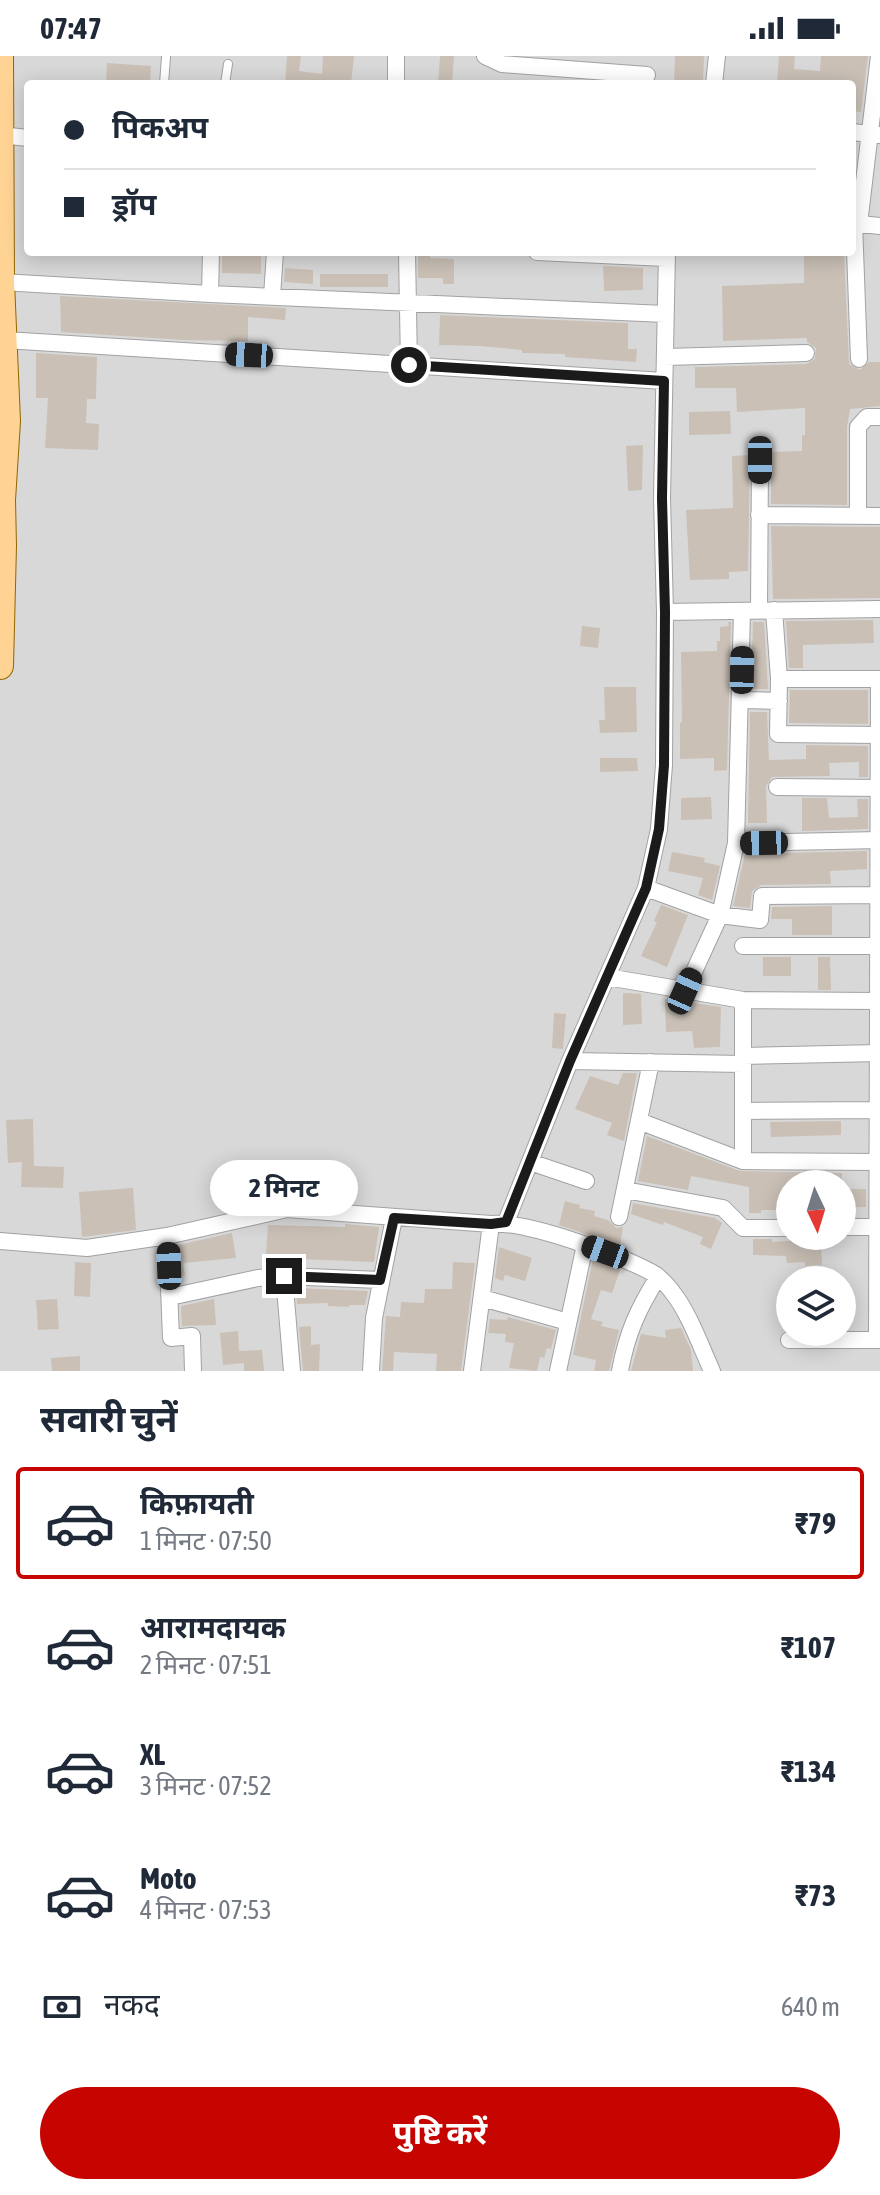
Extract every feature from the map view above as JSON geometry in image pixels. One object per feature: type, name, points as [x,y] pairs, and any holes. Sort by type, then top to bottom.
[{"type":"main road","points":[[0,56],[1,282],[5,340],[0,666]]},
{"type":"street","points":[[396,56],[396,80]]},
{"type":"street","points":[[489,57],[502,64],[561,62],[647,80],[648,56]]},
{"type":"street","points":[[714,80],[717,56]]},
{"type":"street","points":[[856,219],[875,135],[879,56]]},
{"type":"street","points":[[1,135],[24,138]]},
{"type":"street","points":[[856,223],[880,226]]},
{"type":"street","points":[[210,294],[211,256]]},
{"type":"street","points":[[272,296],[275,256]]},
{"type":"street","points":[[407,256],[409,365]]},
{"type":"street","points":[[472,1371],[482,1298],[498,1223],[530,1162],[570,1061],[646,888],[659,829],[664,765],[662,498],[666,256]]},
{"type":"street","points":[[856,256],[859,359]]},
{"type":"street","points":[[1,282],[665,314]]},
{"type":"street","points":[[5,340],[664,381]]},
{"type":"street","points":[[665,357],[806,353]]},
{"type":"street","points":[[858,516],[858,427],[867,417],[880,417]]},
{"type":"street","points":[[685,991],[720,915],[736,843],[741,700],[758,610],[760,460]]},
{"type":"street","points":[[759,515],[880,516]]},
{"type":"street","points":[[665,612],[880,609]]},
{"type":"street","points":[[758,610],[779,679],[778,734],[879,735]]},
{"type":"street","points":[[779,679],[879,679],[878,1340],[856,1340]]},
{"type":"street","points":[[741,700],[779,701]]},
{"type":"street","points":[[777,787],[879,788]]},
{"type":"street","points":[[736,843],[879,840]]},
{"type":"street","points":[[646,888],[720,915],[760,920],[762,896],[879,895]]},
{"type":"street","points":[[743,946],[879,946]]},
{"type":"street","points":[[607,977],[743,1000],[879,1001]]},
{"type":"street","points":[[743,1000],[743,1161]]},
{"type":"street","points":[[570,1061],[743,1060],[879,1053]]},
{"type":"street","points":[[619,1217],[651,1062]]},
{"type":"street","points":[[743,1111],[879,1110]]},
{"type":"street","points":[[639,1121],[743,1161],[879,1162]]},
{"type":"street","points":[[530,1162],[586,1181]]},
{"type":"street","points":[[625,1190],[723,1208],[743,1228],[776,1228]]},
{"type":"street","points":[[0,1241],[87,1248],[167,1236],[287,1209],[498,1223],[585,1245],[658,1277],[675,1295],[712,1371]]},
{"type":"street","points":[[371,1371],[374,1318],[394,1218]]},
{"type":"street","points":[[856,1227],[878,1227]]},
{"type":"street","points":[[167,1236],[171,1338],[192,1336],[193,1371]]},
{"type":"street","points":[[558,1371],[585,1245]]},
{"type":"street","points":[[170,1297],[258,1278],[284,1276],[380,1280]]},
{"type":"street","points":[[284,1276],[292,1371]]},
{"type":"street","points":[[620,1371],[637,1311],[658,1277]]},
{"type":"street","points":[[482,1298],[568,1322]]},
{"type":"lane","points":[[164,80],[166,57]]},
{"type":"lane","points":[[226,80],[228,64]]},
{"type":"shaded area","points":[[0,56],[880,56],[880,1371],[0,1371]]},
{"type":"building","points":[[287,56],[301,56],[299,71],[322,74],[323,56],[354,56],[351,80],[285,80]]},
{"type":"building","points":[[440,56],[454,56],[452,80],[438,80]]},
{"type":"building","points":[[675,56],[704,56],[703,80],[674,80]]},
{"type":"building","points":[[779,56],[795,56],[794,69],[820,71],[821,56],[868,56],[861,112],[856,111],[856,80],[777,80]]},
{"type":"building","points":[[107,63],[151,66],[150,80],[106,80]]},
{"type":"building","points":[[222,256],[261,256],[261,274],[222,273]]},
{"type":"building","points":[[418,256],[454,259],[454,284],[443,284],[443,278],[418,278]]},
{"type":"building","points":[[804,256],[844,256],[849,364],[860,370],[869,362],[880,362],[880,406],[850,409],[847,427],[847,505],[771,504],[771,460],[767,452],[802,451],[805,408],[737,412],[736,388],[695,388],[695,367],[806,364],[815,359],[816,348],[807,342],[807,338],[723,341],[722,286],[804,283]]},
{"type":"building","points":[[603,266],[643,268],[643,290],[604,291]]},
{"type":"building","points":[[285,268],[313,270],[313,284],[284,282]]},
{"type":"building","points":[[320,274],[388,274],[388,287],[320,287]]},
{"type":"building","points":[[60,296],[286,308],[285,320],[248,317],[248,341],[184,340],[61,332]]},
{"type":"building","points":[[440,315],[628,323],[628,349],[637,349],[636,362],[522,353],[522,350],[480,346],[439,345]]},
{"type":"building","points":[[36,353],[97,357],[96,399],[87,399],[86,423],[99,424],[98,450],[45,448],[48,398],[36,398]]},
{"type":"building","points":[[730,411],[731,434],[689,435],[689,412]]},
{"type":"building","points":[[643,445],[642,490],[628,491],[626,446]]},
{"type":"building","points":[[750,455],[748,571],[729,572],[729,579],[690,580],[686,510],[733,508],[732,456]]},
{"type":"building","points":[[771,526],[880,527],[880,598],[773,599]]},
{"type":"building","points":[[873,620],[874,643],[803,645],[803,668],[789,668],[786,621]]},
{"type":"building","points":[[728,622],[731,622],[727,770],[714,771],[714,758],[680,759],[681,652],[717,651],[720,627],[729,626]]},
{"type":"building","points":[[753,622],[764,622],[768,689],[751,689]]},
{"type":"building","points":[[582,626],[600,628],[598,648],[580,646]]},
{"type":"building","points":[[604,687],[636,687],[637,732],[600,733],[599,720],[605,720]]},
{"type":"building","points":[[790,690],[868,690],[868,724],[789,723]]},
{"type":"building","points":[[750,712],[767,712],[769,760],[806,759],[806,745],[868,746],[868,777],[859,777],[859,762],[829,763],[830,776],[772,777],[766,786],[767,823],[748,823]]},
{"type":"building","points":[[600,758],[637,758],[638,771],[600,772]]},
{"type":"building","points":[[711,797],[712,819],[681,820],[681,798]]},
{"type":"building","points":[[802,798],[827,798],[829,818],[858,817],[857,799],[868,799],[868,829],[802,831]]},
{"type":"building","points":[[867,851],[867,869],[830,871],[831,884],[761,885],[752,891],[750,908],[733,906],[745,854]]},
{"type":"building","points":[[672,852],[705,858],[704,862],[720,866],[712,900],[698,895],[703,878],[668,871]]},
{"type":"building","points":[[661,905],[688,915],[667,967],[641,956],[657,922],[654,921]]},
{"type":"building","points":[[832,906],[832,935],[792,935],[792,919],[771,919],[772,907]]},
{"type":"building","points":[[763,957],[791,957],[791,976],[763,976]]},
{"type":"building","points":[[818,957],[830,957],[831,990],[818,990]]},
{"type":"building","points":[[623,993],[641,994],[642,1024],[623,1025]]},
{"type":"building","points":[[665,999],[721,1007],[720,1047],[694,1048],[692,1031],[666,1032]]},
{"type":"building","points":[[554,1013],[566,1014],[563,1049],[552,1048]]},
{"type":"building","points":[[623,1073],[637,1073],[624,1141],[607,1135],[612,1123],[575,1109],[590,1076],[618,1085]]},
{"type":"building","points":[[33,1119],[34,1166],[64,1167],[63,1188],[21,1187],[22,1162],[8,1163],[6,1120]]},
{"type":"building","points":[[841,1121],[841,1135],[771,1137],[770,1122]]},
{"type":"building","points":[[647,1136],[740,1171],[776,1172],[776,1210],[749,1213],[749,1187],[691,1176],[688,1190],[638,1181]]},
{"type":"building","points":[[133,1188],[136,1230],[82,1237],[79,1192]]},
{"type":"building","points":[[856,1189],[866,1189],[866,1207],[856,1207]]},
{"type":"building","points":[[565,1201],[595,1211],[594,1216],[608,1220],[616,1228],[623,1227],[620,1246],[559,1225]]},
{"type":"building","points":[[633,1203],[715,1218],[722,1223],[711,1249],[700,1244],[703,1237],[664,1222],[663,1225],[631,1214]]},
{"type":"building","points":[[345,1224],[379,1227],[374,1262],[274,1258],[275,1254],[266,1254],[268,1225],[345,1227]]},
{"type":"building","points":[[232,1233],[236,1258],[183,1263],[185,1276],[180,1276],[178,1245]]},
{"type":"building","points":[[753,1239],[772,1239],[772,1242],[776,1242],[776,1250],[821,1250],[822,1265],[787,1263],[786,1256],[753,1255]]},
{"type":"building","points":[[499,1247],[532,1258],[525,1281],[505,1275],[503,1281],[495,1278]]},
{"type":"building","points":[[593,1259],[620,1270],[612,1293],[601,1290],[591,1319],[603,1322],[601,1326],[619,1330],[609,1371],[594,1371],[596,1360],[573,1355]]},
{"type":"building","points":[[75,1262],[91,1263],[90,1297],[74,1296]]},
{"type":"building","points":[[453,1262],[475,1263],[461,1371],[436,1371],[437,1354],[394,1352],[393,1371],[382,1371],[386,1316],[400,1317],[401,1302],[424,1303],[425,1289],[452,1289]]},
{"type":"building","points":[[296,1288],[368,1291],[365,1305],[349,1307],[328,1306],[328,1303],[297,1304]]},
{"type":"building","points":[[57,1299],[59,1329],[38,1330],[36,1300]]},
{"type":"building","points":[[214,1299],[216,1325],[182,1326],[181,1306]]},
{"type":"building","points":[[508,1317],[556,1330],[551,1349],[547,1348],[544,1358],[540,1357],[537,1371],[509,1368],[514,1343],[505,1342],[506,1334],[488,1333],[490,1319],[507,1320]]},
{"type":"building","points":[[311,1326],[311,1345],[320,1344],[319,1371],[303,1371],[299,1327]]},
{"type":"building","points":[[681,1328],[691,1350],[693,1371],[631,1371],[641,1334],[666,1338],[665,1330]]},
{"type":"building","points":[[238,1331],[239,1351],[262,1350],[264,1371],[244,1371],[244,1363],[223,1365],[220,1333]]},
{"type":"building","points":[[80,1356],[80,1371],[52,1371],[51,1358]]},
{"type":"route","points":[[284,1276],[380,1280],[394,1218],[491,1224],[506,1222],[570,1061],[646,888],[659,829],[664,765],[664,381],[409,365]]}]
